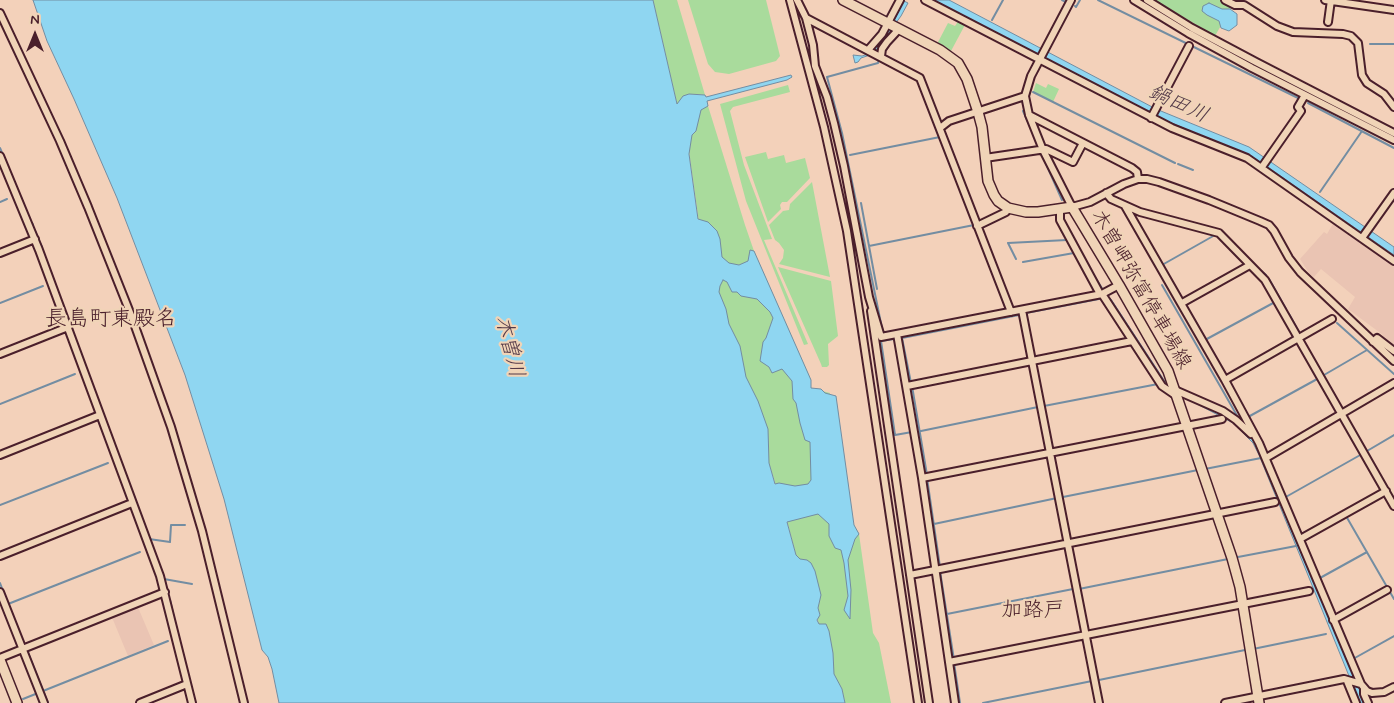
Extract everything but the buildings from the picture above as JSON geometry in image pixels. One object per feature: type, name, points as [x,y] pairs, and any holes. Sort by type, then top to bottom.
[{"type":"main road","points":[[843,0],[949,56],[958,63],[967,79],[982,127],[990,188],[998,201],[1008,208]]},
{"type":"main road","name":"木曽岬弥富停車場線","points":[[1008,208],[1032,212],[1072,207],[1165,364],[1177,393],[1186,425],[1237,572],[1258,700]]},
{"type":"main road","points":[[0,659],[17,703]]},
{"type":"street","points":[[790,0],[824,127],[847,231],[918,703]]},
{"type":"street","points":[[797,0],[806,18],[815,66],[827,97],[844,166],[869,297],[928,703]]},
{"type":"street","points":[[874,53],[882,49],[886,42],[893,26],[900,0]]},
{"type":"street","points":[[925,0],[933,2],[1172,128],[1247,158],[1262,166],[1394,260]]},
{"type":"street","points":[[1071,0],[1028,83],[1025,96],[1029,115],[1043,150],[1059,185],[1072,207],[1090,202],[1106,192],[1138,179],[1159,182],[1269,225],[1300,272],[1394,361]]},
{"type":"street","points":[[1134,0],[1188,34],[1394,140]]},
{"type":"street","points":[[1147,0],[1192,28],[1394,133]]},
{"type":"street","points":[[1225,0],[1235,5],[1244,6],[1278,26],[1293,32],[1351,36],[1358,43],[1362,75],[1367,83],[1384,94],[1394,107]]},
{"type":"street","points":[[1328,22],[1329,0],[1394,10]]},
{"type":"street","points":[[0,13],[60,141],[132,315],[171,427],[202,531],[244,703]]},
{"type":"street","points":[[806,18],[920,78],[1011,312]]},
{"type":"street","points":[[874,53],[878,39],[893,26]]},
{"type":"street","points":[[1152,116],[1189,46]]},
{"type":"street","points":[[1262,166],[1301,110],[1298,107],[1305,95]]},
{"type":"street","points":[[940,128],[949,121],[1025,96]]},
{"type":"street","points":[[1029,115],[1132,168],[1136,172],[1138,179]]},
{"type":"street","points":[[985,158],[1046,150],[1073,162],[1083,143]]},
{"type":"street","points":[[0,156],[35,239],[68,326],[165,592],[192,703]]},
{"type":"street","points":[[1106,192],[1112,199],[1140,212],[1218,233],[1265,280],[1390,494],[1394,506]]},
{"type":"street","points":[[1363,237],[1394,193]]},
{"type":"street","points":[[1125,206],[1182,303],[1259,442],[1368,703]]},
{"type":"street","points":[[977,226],[1006,212],[1008,208]]},
{"type":"street","points":[[1060,209],[1060,220],[1132,341],[1162,386],[1230,415],[1243,425],[1259,442]]},
{"type":"street","points":[[0,253],[35,239]]},
{"type":"street","points":[[1182,303],[1250,265]]},
{"type":"street","points":[[869,297],[881,337],[1103,293],[1119,285]]},
{"type":"street","points":[[1022,310],[1099,703]]},
{"type":"street","points":[[1225,380],[1332,320]]},
{"type":"street","points":[[0,354],[68,326]]},
{"type":"street","points":[[897,334],[922,478],[955,703]]},
{"type":"street","points":[[1373,342],[1377,338],[1393,348]]},
{"type":"street","points":[[907,386],[1132,341]]},
{"type":"street","points":[[1266,458],[1394,383]]},
{"type":"street","points":[[0,454],[100,414]]},
{"type":"street","points":[[922,478],[1222,419]]},
{"type":"street","points":[[1300,539],[1390,494]]},
{"type":"street","points":[[910,575],[1275,502]]},
{"type":"street","points":[[0,556],[132,503]]},
{"type":"street","points":[[1333,620],[1387,590]]},
{"type":"street","points":[[949,662],[1309,591]]},
{"type":"street","points":[[0,592],[24,648],[44,703]]},
{"type":"street","points":[[0,659],[165,592]]},
{"type":"street","points":[[1225,703],[1258,700],[1344,679],[1372,693],[1379,693],[1394,687]]},
{"type":"street","points":[[1348,681],[1356,703]]},
{"type":"street","points":[[140,703],[187,684]]},
{"type":"shaded area","points":[[1334,222],[1394,263],[1394,344],[1391,345],[1380,338],[1383,335],[1348,309],[1355,297],[1321,269],[1314,277],[1300,259],[1324,232],[1327,234]]},
{"type":"shaded area","points":[[137,605],[154,645],[128,656],[111,615]]},
{"type":"green space","points":[[653,0],[677,0],[705,95],[689,94],[677,104]]},
{"type":"green space","points":[[688,0],[766,0],[780,56],[776,61],[729,74],[715,72],[708,64]]},
{"type":"green space","points":[[1155,0],[1220,0],[1232,6],[1215,36]]},
{"type":"green space","points":[[959,20],[966,23],[951,51],[937,44],[948,23],[955,26]]},
{"type":"green space","points":[[1036,83],[1046,88],[1048,84],[1059,89],[1053,102],[1033,92]]},
{"type":"green space","points":[[788,85],[790,92],[733,107],[730,111],[744,165],[772,239],[764,240],[808,344],[804,345],[746,201],[720,104]]},
{"type":"green space","points":[[708,106],[754,251],[811,380],[811,388],[830,393],[821,483],[778,492],[704,258],[684,116]]},
{"type":"green space","points":[[766,152],[768,159],[784,155],[786,163],[805,158],[810,178],[787,202],[782,202],[780,205],[781,209],[768,222],[745,157]]},
{"type":"green space","points":[[812,182],[830,277],[779,264],[783,258],[784,250],[775,240],[769,225],[783,211],[789,210],[790,204]]},
{"type":"green space","points":[[778,267],[831,281],[838,336],[828,344],[829,365],[827,367],[822,367]]},
{"type":"green space","points":[[807,508],[854,525],[859,534],[873,633],[879,643],[891,703],[845,703],[842,689],[835,679],[786,517]]},
{"type":"water","name":"木曽川","points":[[33,0],[653,0],[677,104],[683,96],[689,94],[705,95],[706,97],[791,75],[792,77],[787,80],[707,101],[708,106],[701,110],[696,131],[692,135],[689,154],[698,219],[708,222],[717,231],[722,257],[729,263],[739,265],[748,261],[750,250],[754,251],[811,380],[811,388],[821,389],[825,393],[836,396],[854,525],[859,534],[855,539],[848,560],[851,590],[850,619],[844,610],[848,596],[844,563],[841,550],[835,548],[829,536],[829,524],[818,514],[787,522],[796,555],[800,559],[811,563],[815,571],[821,595],[818,608],[820,615],[817,620],[819,624],[826,624],[829,631],[834,674],[842,689],[845,703],[279,703],[272,669],[268,657],[262,650],[224,499],[185,375],[117,198],[47,41]],"holes":[[[723,280],[727,282],[732,292],[757,299],[770,312],[773,318],[763,342],[760,361],[769,367],[772,373],[782,369],[792,381],[793,399],[796,403],[805,440],[810,442],[811,480],[808,484],[795,486],[775,484],[769,463],[768,429],[758,401],[746,377],[740,346],[729,324],[726,309],[719,292]]]},
{"type":"water","points":[[932,0],[949,0],[1156,109],[1249,147],[1394,247],[1394,255],[1256,159],[1160,118]]},
{"type":"water","points":[[904,1],[908,3],[901,16],[873,54],[861,58],[855,63],[853,55],[862,56],[871,53],[889,30]]},
{"type":"water","points":[[1209,3],[1222,9],[1230,9],[1237,14],[1237,25],[1229,31],[1221,28],[1219,21],[1202,11],[1203,6]]},
{"type":"water","points":[[1102,290],[1111,299],[1168,386],[1223,413],[1256,442],[1365,703],[1360,703],[1253,443],[1233,423],[1167,388]]},
{"type":"waterway","points":[[992,20],[1003,0]]},
{"type":"waterway","points":[[1062,0],[1066,2]]},
{"type":"waterway","points":[[1075,6],[1080,0]]},
{"type":"waterway","points":[[1098,0],[1298,98]]},
{"type":"waterway","points":[[1348,0],[1358,2]]},
{"type":"waterway","points":[[1370,44],[1394,44]]},
{"type":"waterway","points":[[879,59],[878,63],[827,77],[842,133],[883,333]]},
{"type":"waterway","points":[[1033,92],[1175,163]]},
{"type":"waterway","points":[[1308,103],[1394,148]]},
{"type":"waterway","points":[[1023,111],[1033,133]]},
{"type":"waterway","points":[[1320,192],[1362,131]]},
{"type":"waterway","points":[[850,155],[940,137]]},
{"type":"waterway","points":[[0,148],[3,155]]},
{"type":"waterway","points":[[1043,157],[1062,200]]},
{"type":"waterway","points":[[1178,164],[1193,170]]},
{"type":"waterway","points":[[9,169],[11,175]]},
{"type":"waterway","points":[[14,181],[17,189]]},
{"type":"waterway","points":[[957,181],[990,267]]},
{"type":"waterway","points":[[21,197],[26,210]]},
{"type":"waterway","points":[[0,202],[7,199]]},
{"type":"waterway","points":[[861,203],[877,289]]},
{"type":"waterway","points":[[28,215],[30,219]]},
{"type":"waterway","points":[[869,246],[974,225]]},
{"type":"waterway","points":[[35,231],[38,238]]},
{"type":"waterway","points":[[1164,267],[1162,265],[1215,235]]},
{"type":"waterway","points":[[1016,259],[1008,243],[1067,240]]},
{"type":"waterway","points":[[40,243],[42,247]]},
{"type":"waterway","points":[[43,253],[48,266]]},
{"type":"waterway","points":[[1023,262],[1074,253]]},
{"type":"waterway","points":[[1088,266],[1103,290]]},
{"type":"waterway","points":[[991,270],[1006,309]]},
{"type":"waterway","points":[[1260,270],[1266,275]]},
{"type":"waterway","points":[[51,272],[54,282]]},
{"type":"waterway","points":[[1168,275],[1182,299]]},
{"type":"waterway","points":[[1269,279],[1286,309]]},
{"type":"waterway","points":[[1162,285],[1239,419]]},
{"type":"waterway","points":[[0,303],[43,286]]},
{"type":"waterway","points":[[56,287],[59,295]]},
{"type":"waterway","points":[[1026,313],[1104,298]]},
{"type":"waterway","points":[[61,301],[65,310]]},
{"type":"waterway","points":[[1205,340],[1275,302]]},
{"type":"waterway","points":[[1185,304],[1198,326]]},
{"type":"waterway","points":[[1289,314],[1300,334]]},
{"type":"waterway","points":[[911,383],[902,338],[1019,315]]},
{"type":"waterway","points":[[67,317],[77,343]]},
{"type":"waterway","points":[[1337,323],[1394,374]]},
{"type":"waterway","points":[[894,339],[881,341],[895,435],[912,432]]},
{"type":"waterway","points":[[79,350],[86,368]]},
{"type":"waterway","points":[[1324,375],[1367,350]]},
{"type":"waterway","points":[[0,404],[75,374]]},
{"type":"waterway","points":[[89,377],[93,388]]},
{"type":"waterway","points":[[1248,417],[1319,378]]},
{"type":"waterway","points":[[1044,406],[1158,384]]},
{"type":"waterway","points":[[912,386],[927,475]]},
{"type":"waterway","points":[[98,399],[102,410]]},
{"type":"waterway","points":[[921,431],[1038,407]]},
{"type":"waterway","points":[[1367,451],[1394,435]]},
{"type":"waterway","points":[[1284,498],[1362,454]]},
{"type":"waterway","points":[[1205,469],[1261,458]]},
{"type":"waterway","points":[[0,505],[108,463]]},
{"type":"waterway","points":[[1063,497],[1198,470]]},
{"type":"waterway","points":[[927,478],[940,567]]},
{"type":"waterway","points":[[934,524],[1057,498]]},
{"type":"waterway","points":[[1346,516],[1394,599]]},
{"type":"waterway","points":[[149,539],[170,542],[171,525],[185,525]]},
{"type":"waterway","points":[[1238,557],[1296,546]]},
{"type":"waterway","points":[[8,604],[140,552]]},
{"type":"waterway","points":[[1320,578],[1367,552]]},
{"type":"waterway","points":[[1079,589],[1228,559]]},
{"type":"waterway","points":[[940,571],[954,660]]},
{"type":"waterway","points":[[164,578],[167,590]]},
{"type":"waterway","points":[[164,579],[192,584]]},
{"type":"waterway","points":[[0,583],[8,604]]},
{"type":"waterway","points":[[947,614],[1073,589]]},
{"type":"waterway","points":[[170,600],[176,627]]},
{"type":"waterway","points":[[178,633],[185,664]]},
{"type":"waterway","points":[[1253,649],[1326,634]]},
{"type":"waterway","points":[[1353,659],[1394,636]]},
{"type":"waterway","points":[[43,691],[168,641]]},
{"type":"waterway","points":[[27,650],[48,703]]},
{"type":"waterway","points":[[1099,680],[1245,650]]},
{"type":"waterway","points":[[954,663],[960,703]]},
{"type":"waterway","points":[[983,703],[1092,681]]},
{"type":"waterway","points":[[23,699],[38,693]]},
{"type":"district","name":"長島町東殿名","points":[[111,320]]},
{"type":"district","name":"加路戸","points":[[1033,612]]},
{"type":"water label","name":"鍋田川","points":[[1178,105]]}]
